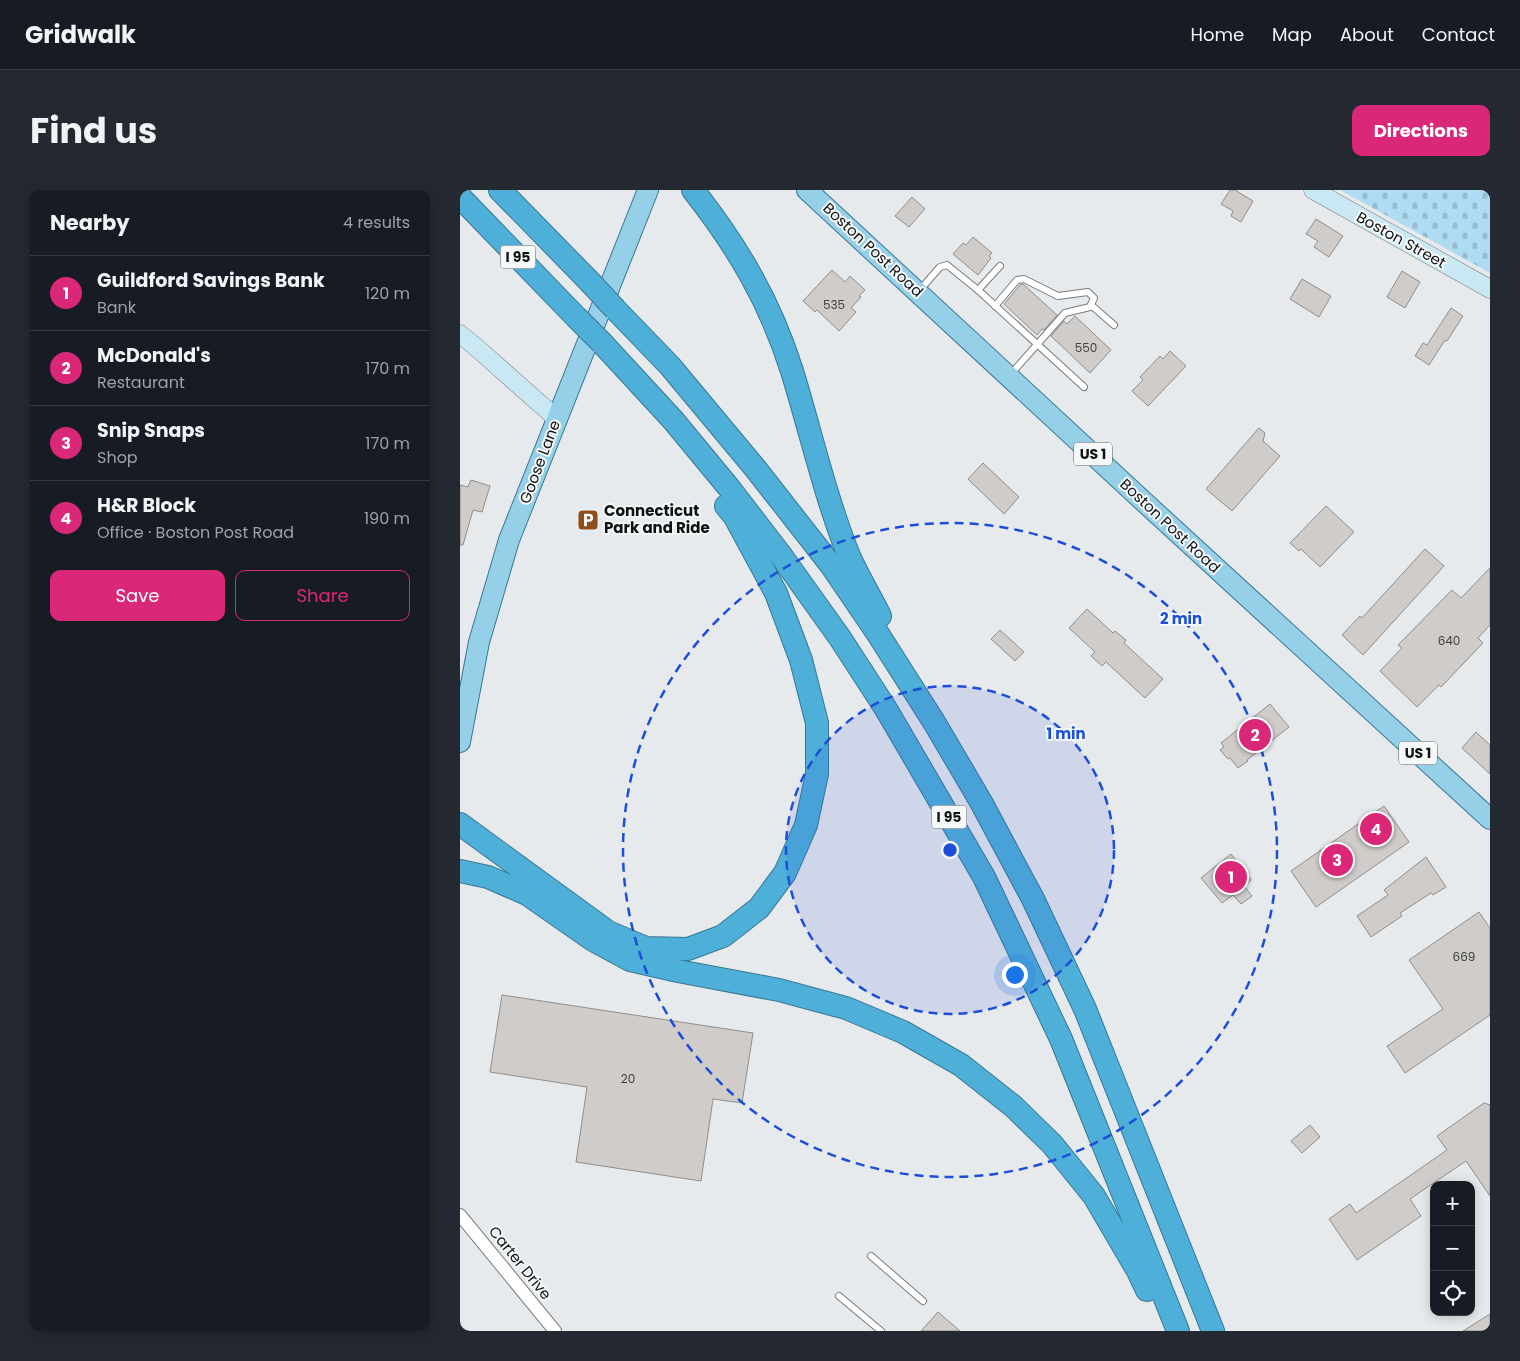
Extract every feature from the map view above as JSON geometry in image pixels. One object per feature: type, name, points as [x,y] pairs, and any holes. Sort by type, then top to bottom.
[{"type":"highway","name":"I 95","points":[[500,190],[616,309],[682,381],[755,468],[825,558],[878,634],[934,722],[981,802],[1028,891],[1085,1009],[1213,1331]]},
{"type":"highway","points":[[693,190],[728,236],[745,263],[772,318],[791,370],[838,525],[850,557],[934,722]]},
{"type":"highway","name":"I 95","points":[[460,198],[620,362],[673,420],[730,488],[834,630],[886,709],[984,877],[1061,1039],[1178,1331]]},
{"type":"highway","points":[[460,824],[608,932],[646,948],[688,949],[723,936],[758,908],[785,873],[806,825],[817,774],[817,722],[801,660],[776,593],[735,517],[620,362]]},
{"type":"highway","points":[[460,871],[488,877],[528,894],[593,940],[630,960],[779,990],[846,1008],[903,1032],[961,1065],[1013,1106],[1052,1144],[1094,1196],[1138,1271],[1167,1331]]},
{"type":"main road","name":"Goose Lane","points":[[460,742],[479,642],[506,549],[556,418],[648,190]]},
{"type":"main road","name":"Boston Post Road","points":[[808,190],[1490,819]]},
{"type":"main road","name":"Boston Street","points":[[1313,190],[1490,289]]},
{"type":"main road","points":[[460,334],[556,418]]},
{"type":"street","name":"Carter Drive","points":[[460,1215],[555,1331]]},
{"type":"lane","points":[[918,292],[940,267],[947,265],[978,290],[1084,387]]},
{"type":"lane","points":[[978,290],[1000,266]]},
{"type":"lane","points":[[995,306],[1017,280],[1024,279],[1058,296],[1088,292],[1094,298],[1090,307],[1065,313],[1009,377]]},
{"type":"lane","points":[[1091,305],[1114,325]]},
{"type":"lane","points":[[871,1256],[923,1301]]},
{"type":"lane","points":[[840,1296],[881,1331]]},
{"type":"green space","points":[[1340,190],[1490,190],[1490,273]]},
{"type":"building","points":[[1230,190],[1235,190],[1253,201],[1241,222],[1231,216],[1233,211],[1221,204]]},
{"type":"building","points":[[912,197],[925,209],[909,227],[895,216]]},
{"type":"building","points":[[1316,219],[1343,236],[1329,257],[1314,247],[1318,241],[1306,234]]},
{"type":"building","points":[[973,237],[992,253],[989,256],[991,258],[978,275],[953,254],[963,243],[966,245]]},
{"type":"building","points":[[832,270],[845,282],[850,276],[865,290],[851,308],[856,312],[839,331],[817,310],[815,312],[803,301]]},
{"type":"building","points":[[1402,271],[1420,282],[1405,308],[1387,297]]},
{"type":"building","points":[[1302,279],[1331,296],[1319,317],[1290,299]]},
{"type":"building","points":[[1023,284],[1057,315],[1037,335],[1004,304]]},
{"type":"building","points":[[1451,308],[1463,316],[1429,365],[1415,356],[1423,343],[1427,345]]},
{"type":"building","points":[[1075,316],[1111,350],[1090,373],[1051,336],[1064,321],[1067,324]]},
{"type":"building","points":[[1170,351],[1186,366],[1148,406],[1132,391],[1143,380],[1140,377],[1160,356],[1163,359]]},
{"type":"building","points":[[1259,428],[1265,433],[1263,441],[1280,456],[1232,511],[1206,489]]},
{"type":"building","points":[[983,463],[1019,497],[1004,514],[968,479]]},
{"type":"building","points":[[471,480],[490,486],[482,512],[473,510],[463,545],[460,545],[460,485],[468,487]]},
{"type":"building","points":[[1326,506],[1354,532],[1320,567],[1301,549],[1299,551],[1290,543]]},
{"type":"building","points":[[1425,549],[1444,566],[1363,655],[1342,635],[1360,616],[1362,618]]},
{"type":"building","points":[[1490,568],[1490,625],[1478,638],[1483,643],[1441,687],[1439,685],[1417,707],[1380,671],[1402,648],[1398,645],[1452,590],[1461,598]]},
{"type":"building","points":[[1087,609],[1113,633],[1115,631],[1126,640],[1124,643],[1163,679],[1145,698],[1106,662],[1102,666],[1091,656],[1095,652],[1069,628]]},
{"type":"building","points":[[1000,630],[1024,652],[1015,661],[991,639]]},
{"type":"building","points":[[1270,704],[1289,727],[1238,768],[1220,750],[1224,747],[1221,743]]},
{"type":"building","points":[[1476,732],[1490,745],[1490,774],[1462,748]]},
{"type":"building","points":[[1384,806],[1409,842],[1316,907],[1291,871]]},
{"type":"building","points":[[1231,854],[1251,880],[1244,886],[1252,896],[1241,904],[1233,895],[1222,903],[1201,878]]},
{"type":"building","points":[[1426,857],[1446,887],[1433,895],[1431,893],[1400,913],[1402,916],[1371,937],[1357,916],[1388,895],[1384,890]]},
{"type":"building","points":[[1479,912],[1490,928],[1490,1015],[1405,1073],[1387,1046],[1443,1009],[1409,960]]},
{"type":"building","points":[[502,995],[753,1033],[742,1103],[713,1099],[701,1181],[576,1162],[587,1087],[490,1072]]},
{"type":"building","points":[[1484,1103],[1490,1105],[1490,1196],[1466,1161],[1437,1181],[1430,1181],[1430,1185],[1410,1199],[1421,1216],[1357,1260],[1329,1219],[1350,1204],[1356,1213],[1447,1150],[1437,1136]]},
{"type":"building","points":[[1310,1125],[1320,1137],[1302,1153],[1291,1141]]},
{"type":"building","points":[[938,1312],[960,1331],[921,1331]]},
{"type":"building","points":[[1490,1314],[1490,1331],[1463,1331]]},
{"type":"place","name":"Connecticut Park and Ride","points":[[588,520]]},
{"type":"place","name":"McDonald's","points":[[1255,735]]},
{"type":"place","name":"H&R Block","points":[[1376,829]]},
{"type":"place","name":"Snip Snaps","points":[[1337,860]]},
{"type":"place","name":"Guildford Savings Bank","points":[[1231,877]]}]
